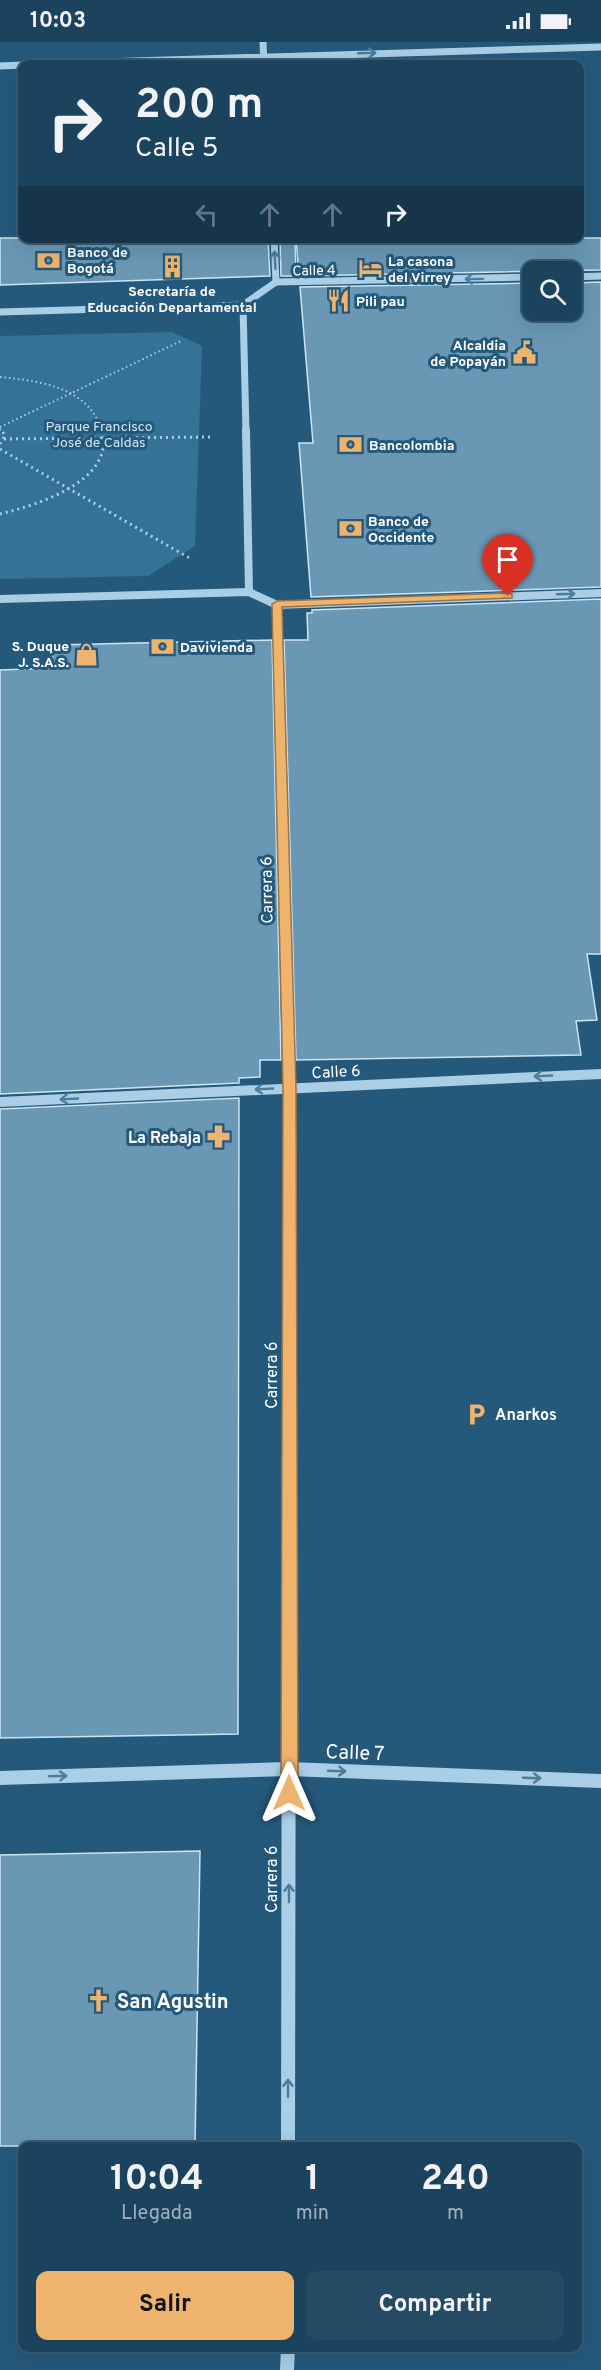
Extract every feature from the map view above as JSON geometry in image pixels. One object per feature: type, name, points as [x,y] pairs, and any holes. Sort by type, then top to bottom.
[{"type":"street","points":[[263,42],[264,60]]},
{"type":"street","points":[[150,60],[601,47]]},
{"type":"street","points":[[0,66],[18,65]]},
{"type":"street","points":[[0,312],[243,305],[276,282],[274,243]]},
{"type":"street","points":[[582,277],[601,276]]},
{"type":"street","name":"Calle 4","points":[[276,282],[522,278]]},
{"type":"street","points":[[243,305],[249,592]]},
{"type":"street","points":[[0,599],[249,592],[277,604],[601,593]]},
{"type":"street","name":"Carrera 6","points":[[277,604],[289,1088],[288,2142]]},
{"type":"street","name":"Calle 6","points":[[0,1102],[601,1074]]},
{"type":"street","name":"Calle 7","points":[[0,1778],[289,1769],[601,1781]]},
{"type":"street","points":[[287,2370],[288,2352]]},
{"type":"path","points":[[4,439],[0,428],[186,339]]},
{"type":"path","points":[[0,377],[44,384],[73,393],[96,416],[102,428],[103,438],[101,455],[93,468],[68,490],[44,502],[0,514]]},
{"type":"path","points":[[4,439],[246,437]]},
{"type":"path","points":[[0,444],[4,439]]},
{"type":"path","points":[[0,449],[192,560]]},
{"type":"green space","name":"Parque Francisco José de Caldas","points":[[172,332],[202,346],[195,546],[148,576],[0,579],[0,336]]},
{"type":"building","points":[[0,238],[18,238],[18,243],[268,243],[270,276],[0,285]]},
{"type":"building","points":[[584,238],[601,238],[601,270],[582,270],[582,261],[522,261],[522,272],[299,276],[296,243],[584,243]]},
{"type":"building","points":[[280,243],[295,243],[296,276],[281,276]]},
{"type":"building","points":[[601,282],[601,587],[311,597],[299,443],[313,443],[300,287],[522,283],[522,321],[582,321],[582,283]]},
{"type":"building","points":[[601,599],[601,954],[587,954],[597,1020],[576,1021],[581,1055],[296,1060],[284,640],[308,640],[307,613],[312,613],[312,610]]},
{"type":"building","points":[[272,640],[281,1060],[260,1060],[260,1077],[239,1078],[239,1083],[0,1094],[0,670],[52,668],[53,645]]},
{"type":"building","points":[[239,1098],[238,1734],[0,1738],[0,1109]]},
{"type":"building","name":"San Agustin","points":[[200,1851],[195,2142],[18,2142],[18,2146],[0,2146],[0,1855]]},
{"type":"place","name":"Banco de Bogotá","points":[[49,260]]},
{"type":"place","name":"Secretaría de Educación Departamental","points":[[172,267]]},
{"type":"place","name":"La casona del Virrey","points":[[370,269]]},
{"type":"place","name":"Pili pau","points":[[338,301]]},
{"type":"place","name":"Alcaldia de Popayán","points":[[524,353]]},
{"type":"place","name":"Bancolombia","points":[[351,445]]},
{"type":"place","name":"Banco de Occidente","points":[[350,529]]},
{"type":"place","name":"Davivienda","points":[[162,647]]},
{"type":"place","name":"S. Duque J. S.A.S.","points":[[87,654]]},
{"type":"place","name":"La Rebaja","points":[[219,1137]]},
{"type":"place","name":"Anarkos","points":[[477,1414]]},
{"type":"place","name":"San Agustin","points":[[99,2001]]},
{"type":"route","points":[[289,1793],[289,1088],[277,604],[508,596]]}]
